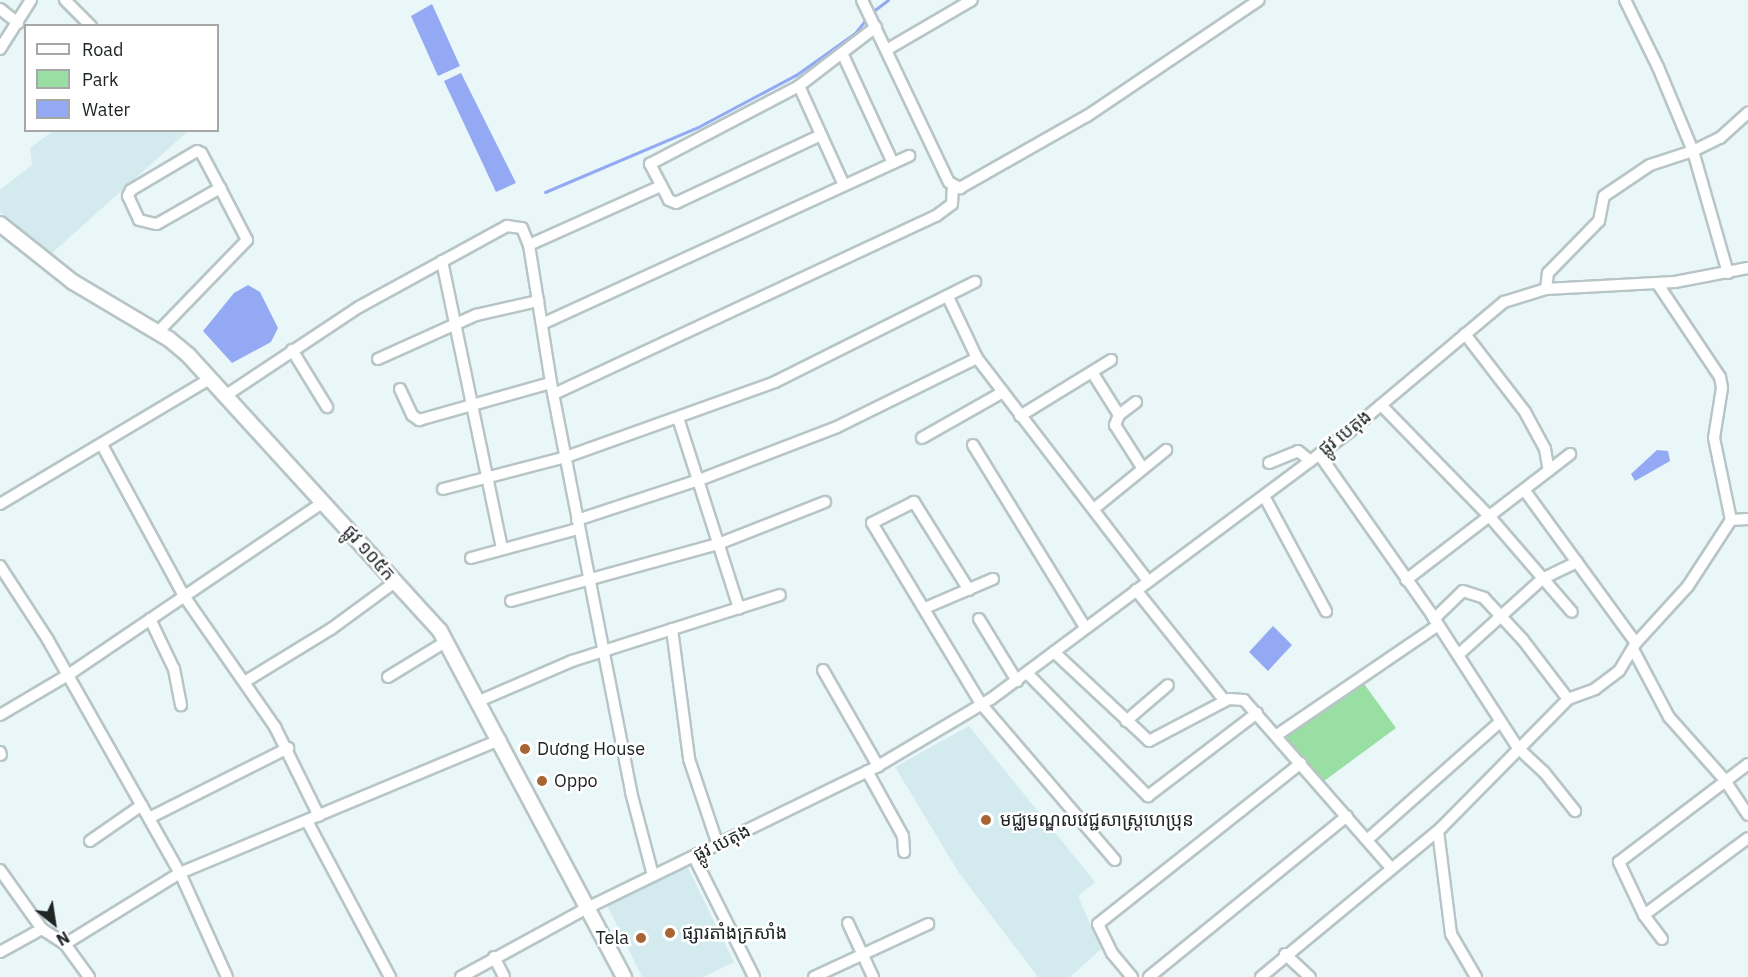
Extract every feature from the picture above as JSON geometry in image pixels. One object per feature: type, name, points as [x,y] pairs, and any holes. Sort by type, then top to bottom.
[{"type":"main road","name":"ផ្លូវ ១០៥ក","points":[[0,224],[73,282],[158,332],[189,356],[447,641],[624,977]]},
{"type":"street","points":[[0,49],[31,0]]},
{"type":"street","points":[[65,0],[89,24]]},
{"type":"street","points":[[888,49],[972,0]]},
{"type":"street","points":[[953,185],[960,188],[1087,116],[1259,0]]},
{"type":"street","points":[[1625,0],[1658,67],[1693,151],[1728,273]]},
{"type":"street","points":[[400,389],[412,415],[419,420],[471,405],[553,389],[936,216],[952,204],[953,185],[888,49],[863,3]]},
{"type":"street","points":[[0,9],[18,23]]},
{"type":"street","points":[[821,135],[679,203],[671,203],[650,164],[654,159],[799,86],[843,55],[875,25]]},
{"type":"street","points":[[843,55],[893,163]]},
{"type":"street","points":[[799,86],[844,185]]},
{"type":"street","points":[[1546,289],[1548,273],[1599,221],[1604,196],[1650,165],[1693,151],[1720,138],[1748,113]]},
{"type":"street","points":[[158,332],[248,240],[220,188],[197,151],[131,190],[128,196],[139,220],[157,224],[220,188]]},
{"type":"street","points":[[542,324],[909,156]]},
{"type":"street","points":[[529,244],[661,186]]},
{"type":"street","points":[[225,396],[292,350],[442,261],[507,226],[522,228],[529,244],[578,525],[631,792],[653,875]]},
{"type":"street","points":[[442,261],[485,479],[502,549]]},
{"type":"street","name":"ផ្លូវ បេតុង","points":[[461,977],[589,907],[878,766],[982,705],[1027,674],[1085,627],[1315,458],[1504,302],[1546,289],[1657,284],[1748,268]]},
{"type":"street","points":[[443,489],[566,458],[775,382],[975,282]]},
{"type":"street","points":[[1261,977],[1285,954],[1438,831],[1568,699],[1610,679],[1688,586],[1731,520],[1714,438],[1722,388],[1720,377],[1657,284]]},
{"type":"street","points":[[948,297],[977,358],[1020,416],[1095,508],[1148,581]]},
{"type":"street","points":[[378,358],[456,324],[538,301]]},
{"type":"street","points":[[1465,334],[1525,412],[1545,449],[1549,471]]},
{"type":"street","points":[[292,350],[327,407]]},
{"type":"street","points":[[471,558],[578,525],[837,428],[977,358]]},
{"type":"street","points":[[1020,416],[1111,360]]},
{"type":"street","points":[[1092,372],[1119,415]]},
{"type":"street","points":[[0,504],[210,380]]},
{"type":"street","points":[[922,438],[1003,392]]},
{"type":"street","points":[[1136,402],[1119,415],[1116,430],[1143,469]]},
{"type":"street","points":[[1381,405],[1490,517],[1572,612]]},
{"type":"street","points":[[678,418],[739,608]]},
{"type":"street","points":[[102,445],[184,596],[246,681],[288,748],[319,816]]},
{"type":"street","points":[[974,445],[1085,627]]},
{"type":"street","points":[[1095,508],[1166,450]]},
{"type":"street","points":[[1269,464],[1298,450],[1315,458],[1436,622],[1518,748],[1544,772],[1575,811]]},
{"type":"street","points":[[1406,580],[1525,491],[1570,454]]},
{"type":"street","points":[[1525,491],[1635,647],[1670,717],[1724,779],[1748,815]]},
{"type":"street","points":[[1264,496],[1326,611]]},
{"type":"street","points":[[511,601],[718,544],[825,502]]},
{"type":"street","points":[[969,590],[914,502],[871,525],[926,608],[982,705],[1115,860]]},
{"type":"street","points":[[0,715],[68,675],[322,503]]},
{"type":"street","points":[[1731,520],[1748,519]]},
{"type":"street","points":[[1458,655],[1542,579],[1577,562]]},
{"type":"street","points":[[0,566],[68,675],[180,873],[227,977]]},
{"type":"street","points":[[926,608],[993,579]]},
{"type":"street","points":[[246,681],[331,629],[395,582]]},
{"type":"street","points":[[1136,590],[1225,701]]},
{"type":"street","points":[[1276,735],[1436,622],[1463,591],[1484,598],[1501,615],[1568,699]]},
{"type":"street","points":[[479,701],[604,650],[780,595]]},
{"type":"street","points":[[150,619],[174,669],[181,705]]},
{"type":"street","points":[[979,620],[1017,681]]},
{"type":"street","points":[[672,629],[689,759],[718,845]]},
{"type":"street","points":[[388,677],[447,641]]},
{"type":"street","points":[[1054,652],[1150,741],[1225,701],[1235,697],[1244,700],[1391,868]]},
{"type":"street","points":[[823,670],[878,766]]},
{"type":"street","points":[[1027,674],[1148,796],[1257,713]]},
{"type":"street","points":[[1126,721],[1168,685]]},
{"type":"street","points":[[1367,840],[1500,722]]},
{"type":"street","points":[[65,944],[180,873],[500,741]]},
{"type":"street","points":[[149,818],[288,748]]},
{"type":"street","points":[[1132,977],[1113,953],[1098,924],[1301,763]]},
{"type":"street","points":[[1662,939],[1644,915],[1619,862],[1677,821],[1724,779],[1748,764]]},
{"type":"street","points":[[867,771],[903,836],[904,852]]},
{"type":"street","points":[[90,841],[142,805]]},
{"type":"street","points":[[1149,977],[1347,816]]},
{"type":"street","points":[[307,821],[390,977]]},
{"type":"street","points":[[1438,831],[1451,934],[1476,977]]},
{"type":"street","points":[[1644,915],[1748,838]]},
{"type":"street","points":[[694,856],[754,977]]},
{"type":"street","points":[[0,870],[42,929],[65,944],[89,977]]},
{"type":"street","points":[[848,923],[873,977]]},
{"type":"street","points":[[814,977],[928,924]]},
{"type":"street","points":[[0,952],[42,929]]},
{"type":"street","points":[[1285,954],[1310,977]]},
{"type":"street","points":[[494,957],[504,977]]},
{"type":"shaded area","points":[[51,132],[187,132],[51,254],[0,212],[0,190],[32,165],[30,148]]},
{"type":"shaded area","name":"មជ្ឈមណ្ឌលវេជ្ជសាស្ត្រហេប្រុន","points":[[969,726],[1095,882],[1078,896],[1101,949],[1070,977],[1038,977],[959,873],[895,767]]},
{"type":"shaded area","name":"ផ្សារតាំងក្រសាំង","points":[[687,866],[734,962],[703,977],[642,977],[607,905]]},
{"type":"green space","points":[[1362,681],[1396,728],[1320,784],[1286,737]]},
{"type":"water","points":[[432,4],[460,66],[438,76],[411,16]]},
{"type":"water","points":[[461,73],[516,183],[496,192],[444,81]]},
{"type":"water","points":[[248,285],[260,292],[278,328],[271,342],[232,363],[203,331],[234,293]]},
{"type":"water","points":[[1657,450],[1668,451],[1670,461],[1635,481],[1631,474]]},
{"type":"water","points":[[1273,626],[1292,645],[1268,671],[1249,652]]},
{"type":"waterway","points":[[872,12],[888,0]]},
{"type":"waterway","points":[[545,192],[698,127],[796,75],[855,33],[868,17]]},
{"type":"place","name":"Dương House","points":[[525,749]]},
{"type":"place","name":"Oppo","points":[[542,781]]},
{"type":"place","name":"មជ្ឈមណ្ឌលវេជ្ជសាស្ត្រហេប្រុន","points":[[986,820]]},
{"type":"place","name":"ផ្សារតាំងក្រសាំង","points":[[670,933]]},
{"type":"place","name":"Tela","points":[[641,938]]}]
